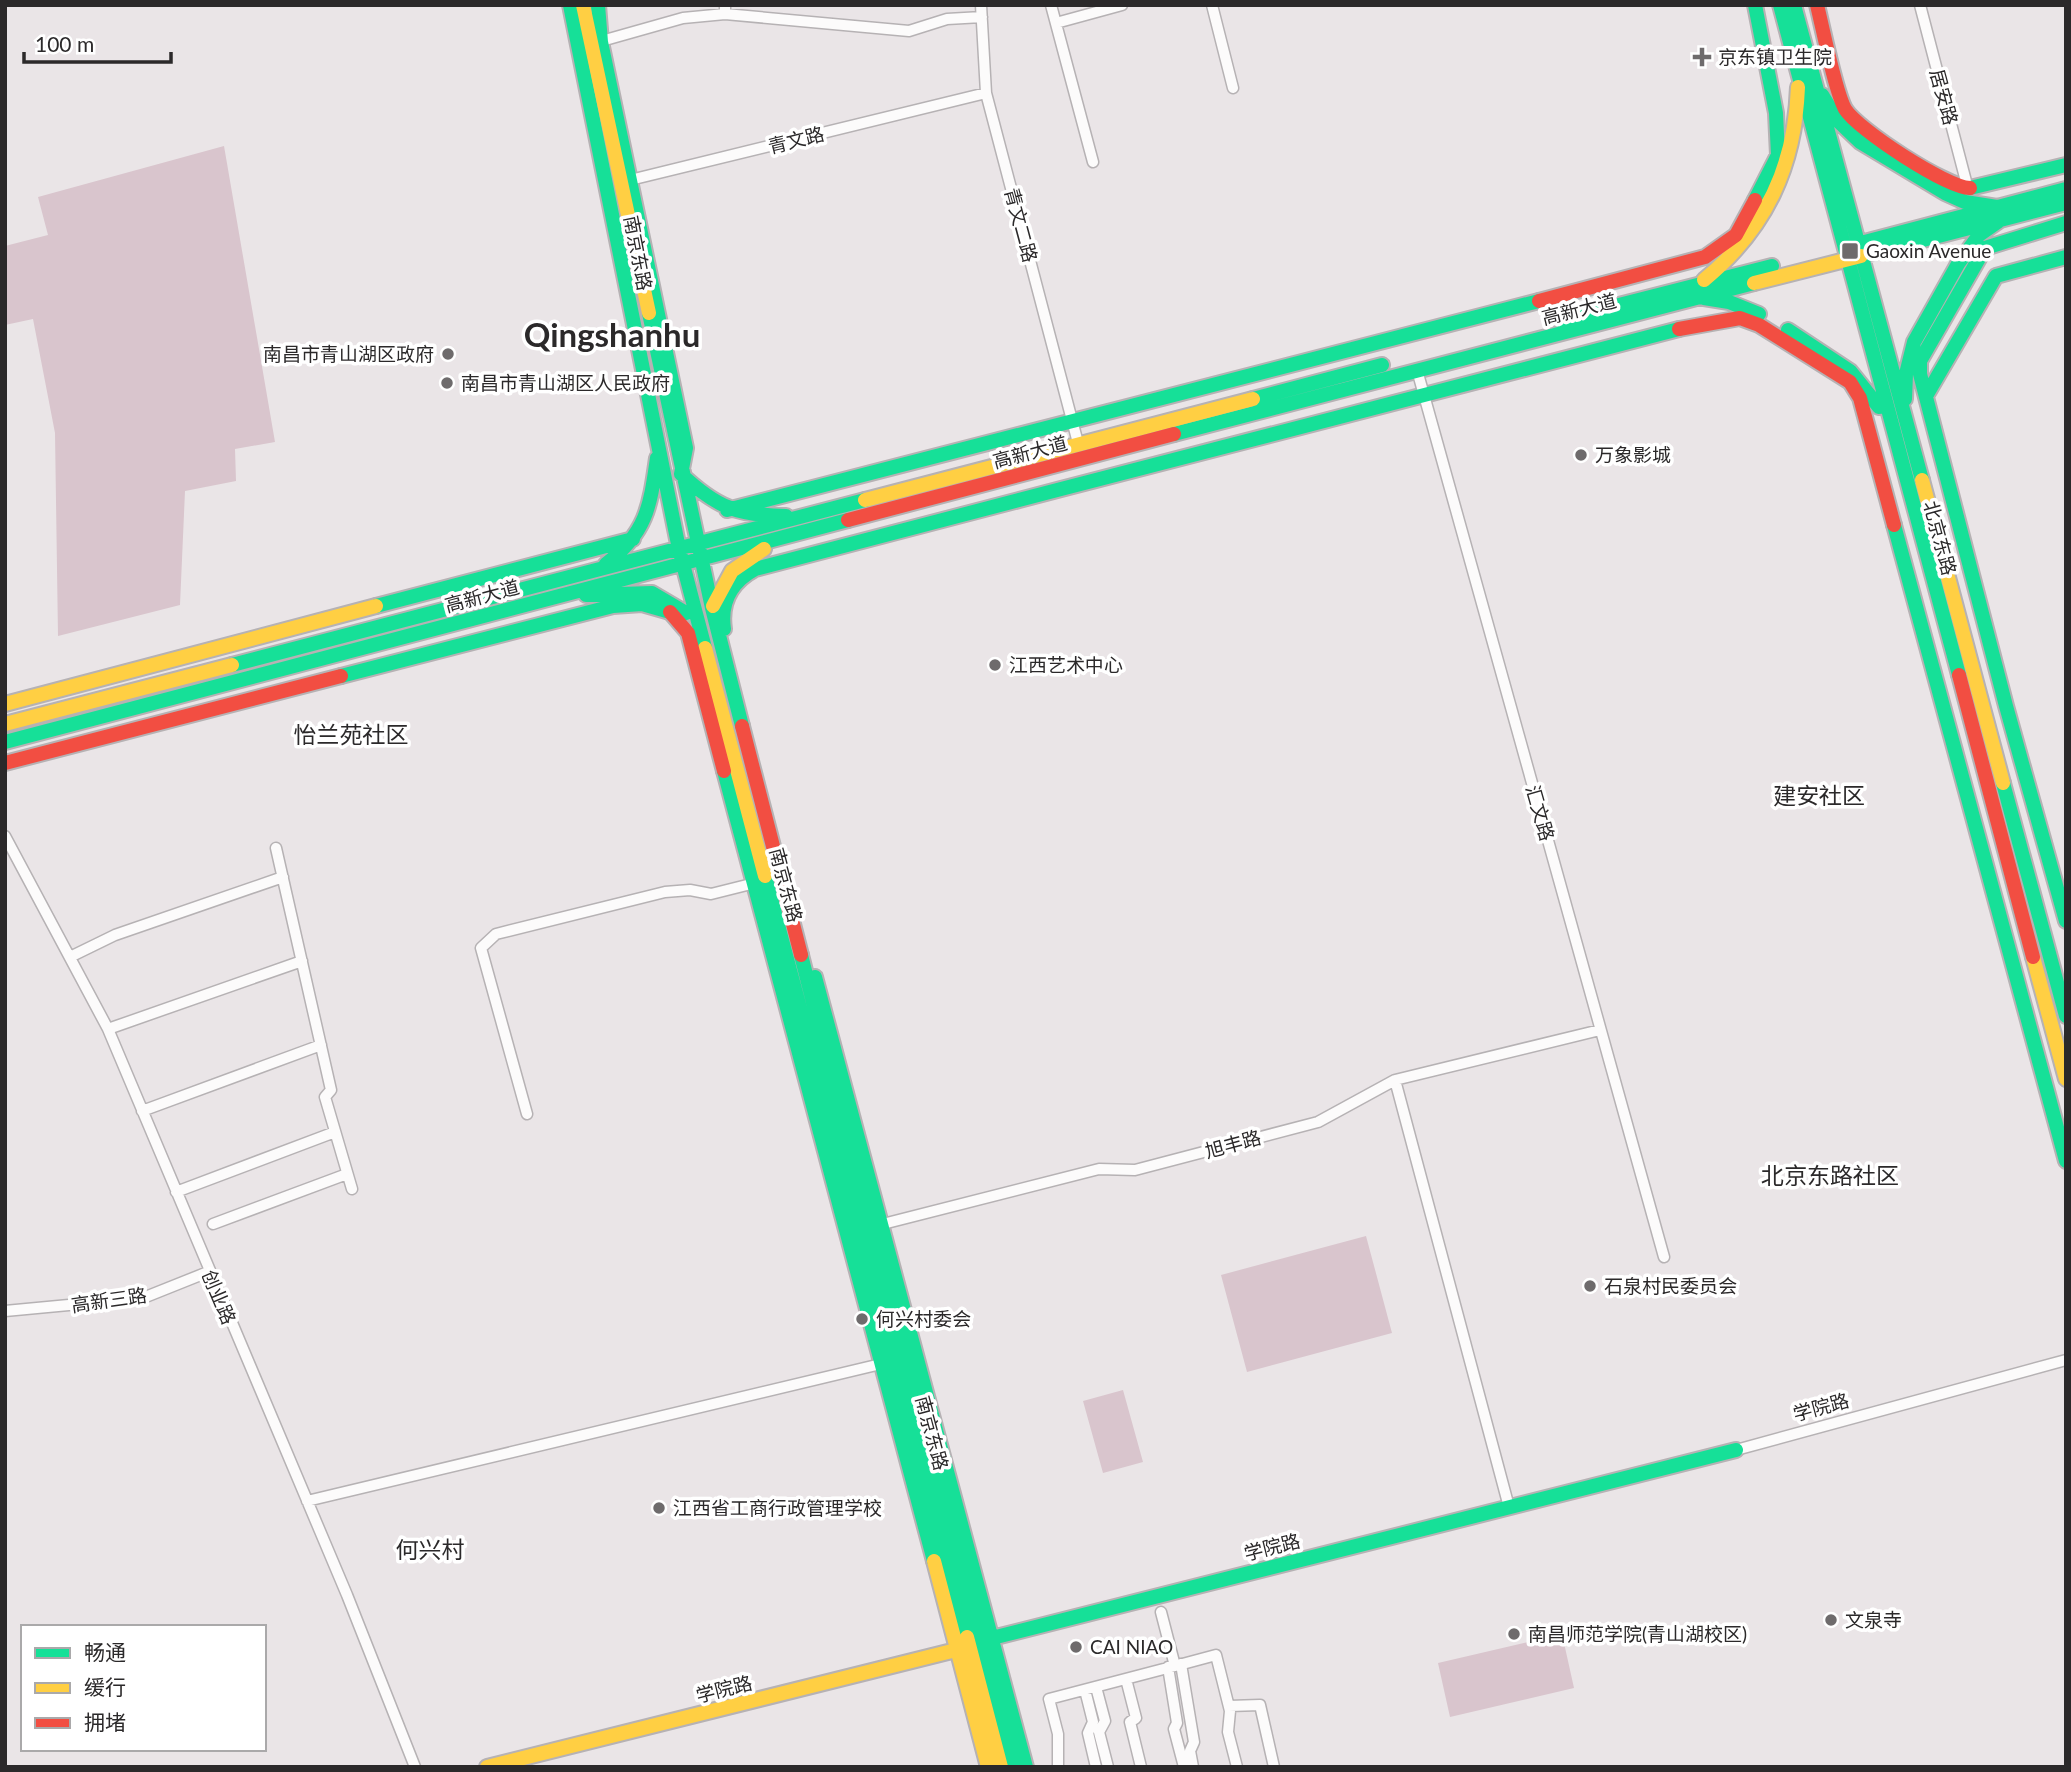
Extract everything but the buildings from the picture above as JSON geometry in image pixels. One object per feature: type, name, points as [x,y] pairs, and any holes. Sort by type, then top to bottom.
[{"type":"main road","points":[[562,5],[623,309],[635,333]]},
{"type":"main road","name":"南京东路","points":[[570,5],[590,44]]},
{"type":"main road","name":"南京东路","points":[[583,5],[618,183],[712,608],[974,1643],[1001,1767]]},
{"type":"main road","points":[[598,5],[590,44],[618,183]]},
{"type":"main road","points":[[727,510],[1073,423],[1705,257],[1736,235],[1778,155],[1776,114],[1755,5]]},
{"type":"main road","name":"北京东路","points":[[1780,5],[1805,74],[1852,252],[1889,423],[2066,1079]]},
{"type":"main road","name":"北京东路","points":[[1794,5],[1805,74]]},
{"type":"main road","points":[[1817,5],[1845,108],[1866,131],[1951,184],[1968,189],[2066,165]]},
{"type":"main road","points":[[1805,74],[1838,121],[1860,142],[1945,193],[1998,214],[1958,264],[1914,342],[1906,374],[1904,416]]},
{"type":"main road","points":[[1805,74],[1789,161],[1747,235],[1723,267],[1700,291],[1764,316],[1842,364],[1866,383],[1889,423]]},
{"type":"main road","name":"南京东路","points":[[618,183],[635,333],[680,556],[870,1228],[887,1363],[1013,1767]]},
{"type":"main road","name":"高新大道","points":[[1998,214],[2066,189]]},
{"type":"main road","name":"高新大道","points":[[699,551],[798,516],[1078,443],[1700,291],[1998,214],[2066,203]]},
{"type":"main road","points":[[2066,223],[1984,248],[1925,349],[1920,374],[2006,706],[2061,883],[2066,920]]},
{"type":"main road","name":"北京东路","points":[[1852,252],[1904,416],[2066,1016]]},
{"type":"main road","points":[[1926,396],[1996,276],[2066,257]]},
{"type":"main road","name":"高新大道","points":[[5,741],[560,596],[680,556],[802,532],[1417,370],[1700,291]]},
{"type":"main road","points":[[870,1228],[782,855],[723,621],[723,605],[739,577],[755,569],[1267,433],[1424,396],[1712,321],[1740,318],[1759,325],[1850,382],[1860,398],[2066,1161]]},
{"type":"main road","points":[[597,570],[620,554],[651,512],[659,450]]},
{"type":"main road","points":[[681,474],[711,503],[727,510],[746,515],[798,516]]},
{"type":"main road","points":[[712,608],[718,590],[741,559],[802,532]]},
{"type":"main road","points":[[5,704],[633,539]]},
{"type":"main road","name":"高新大道","points":[[5,724],[597,570],[680,556]]},
{"type":"main road","points":[[560,596],[652,593],[690,615],[706,652]]},
{"type":"main road","points":[[5,763],[613,606],[639,602],[670,612],[688,633],[887,1363]]},
{"type":"main road","points":[[2032,891],[2061,883]]},
{"type":"main road","name":"学院路","points":[[487,1767],[925,1660],[974,1643],[1736,1450]]},
{"type":"main road","points":[[974,1643],[988,1767]]},
{"type":"main road","points":[[974,1643],[1026,1767]]},
{"type":"street","name":"青文二路","points":[[981,5],[986,93],[1078,443]]},
{"type":"street","points":[[1051,5],[1093,162]]},
{"type":"street","points":[[1056,23],[1122,5]]},
{"type":"street","points":[[1212,5],[1233,88]]},
{"type":"street","name":"居安路","points":[[1920,5],[1968,189]]},
{"type":"street","points":[[590,44],[683,18],[725,10],[909,31],[947,19],[982,17]]},
{"type":"street","name":"青文路","points":[[618,183],[986,93]]},
{"type":"street","name":"汇文路","points":[[1417,370],[1664,1257]]},
{"type":"street","points":[[715,686],[716,738]]},
{"type":"street","name":"创业路","points":[[5,836],[72,956],[108,1029],[208,1272],[307,1501],[415,1767]]},
{"type":"street","points":[[276,848],[331,1090],[325,1097],[352,1189]]},
{"type":"street","points":[[72,956],[115,935],[283,877]]},
{"type":"street","points":[[527,1114],[481,948],[496,934],[665,892],[690,890],[711,894],[755,883]]},
{"type":"street","points":[[108,1029],[302,961]]},
{"type":"street","name":"旭丰路","points":[[870,1228],[1099,1169],[1135,1170],[1318,1122],[1395,1080],[1600,1030]]},
{"type":"street","points":[[142,1111],[321,1045]]},
{"type":"street","points":[[1395,1080],[1509,1507]]},
{"type":"street","points":[[176,1192],[335,1132]]},
{"type":"street","points":[[212,1224],[347,1174]]},
{"type":"street","name":"高新三路","points":[[5,1311],[143,1298],[208,1272]]},
{"type":"street","name":"学院路","points":[[1736,1450],[2066,1360]]},
{"type":"street","points":[[307,1501],[887,1363]]},
{"type":"street","points":[[1161,1612],[1195,1742],[1189,1751],[1194,1767]]},
{"type":"street","points":[[1058,1767],[1058,1734],[1049,1699],[1216,1655],[1229,1706],[1228,1732],[1237,1767]]},
{"type":"street","points":[[1175,1666],[1177,1723],[1174,1729],[1184,1767]]},
{"type":"street","points":[[1126,1679],[1136,1717],[1130,1722],[1141,1767]]},
{"type":"street","points":[[1096,1686],[1105,1721],[1099,1732],[1108,1767]]},
{"type":"street","points":[[1085,1690],[1093,1721],[1088,1733],[1096,1767]]},
{"type":"street","points":[[1229,1706],[1260,1706],[1274,1767]]},
{"type":"shaded area","points":[[224,146],[275,442],[235,449],[236,481],[185,491],[180,605],[58,636],[55,433],[33,319],[5,325],[5,246],[48,235],[38,197]]},
{"type":"shaded area","points":[[1366,1236],[1392,1333],[1247,1372],[1221,1275]]},
{"type":"shaded area","points":[[1123,1390],[1143,1462],[1103,1473],[1083,1401]]},
{"type":"shaded area","points":[[1562,1634],[1574,1688],[1450,1717],[1438,1663]]},
{"type":"traffic: fast","points":[[570,5],[679,549],[705,648]]},
{"type":"traffic: fast","points":[[598,5],[601,42],[686,448],[681,474],[706,495],[729,507],[754,514],[786,516]]},
{"type":"traffic: fast","points":[[1755,5],[1776,113],[1778,155],[1755,200]]},
{"type":"traffic: fast","points":[[1780,5],[1959,675]]},
{"type":"traffic: fast","points":[[1794,5],[1922,480]]},
{"type":"traffic: fast","points":[[1822,95],[1838,121],[1860,142],[1945,193],[1965,202],[1997,207]]},
{"type":"traffic: fast","points":[[1970,188],[2066,165]]},
{"type":"traffic: fast","points":[[1857,244],[2066,189]]},
{"type":"traffic: fast","points":[[1861,256],[2066,203]]},
{"type":"traffic: fast","points":[[1905,399],[1906,374],[1914,342],[1958,264],[1979,235],[1999,221]]},
{"type":"traffic: fast","points":[[2066,223],[1985,248],[1920,361],[1920,374],[2006,706],[2066,921]]},
{"type":"traffic: fast","points":[[1926,396],[1996,276],[2066,257]]},
{"type":"traffic: fast","points":[[1560,320],[1772,266]]},
{"type":"traffic: fast","points":[[1174,434],[1754,283]]},
{"type":"traffic: fast","points":[[1704,298],[1729,302],[1759,314]]},
{"type":"traffic: fast","points":[[727,510],[1539,301]]},
{"type":"traffic: fast","points":[[649,313],[712,608],[742,726]]},
{"type":"traffic: fast","points":[[755,569],[1679,329]]},
{"type":"traffic: fast","points":[[1788,330],[1850,371],[1879,407]]},
{"type":"traffic: fast","points":[[1253,399],[1382,365]]},
{"type":"traffic: fast","points":[[606,564],[630,541],[644,517],[649,505],[657,458]]},
{"type":"traffic: fast","points":[[232,665],[865,500]]},
{"type":"traffic: fast","points":[[5,742],[848,520]]},
{"type":"traffic: fast","points":[[1894,525],[2066,1161]]},
{"type":"traffic: fast","points":[[376,606],[633,539]]},
{"type":"traffic: fast","points":[[724,629],[724,610],[729,594],[739,580],[755,569]]},
{"type":"traffic: fast","points":[[586,595],[652,593],[686,613]]},
{"type":"traffic: fast","points":[[341,676],[613,606],[642,604],[670,612]]},
{"type":"traffic: fast","points":[[724,771],[934,1561]]},
{"type":"traffic: fast","points":[[2003,783],[2066,1016]]},
{"type":"traffic: fast","points":[[765,876],[967,1637]]},
{"type":"traffic: fast","points":[[801,955],[923,1434],[1013,1767]]},
{"type":"traffic: fast","points":[[815,977],[1026,1767]]},
{"type":"traffic: fast","points":[[956,1650],[992,1638],[1736,1450]]},
{"type":"traffic: slow","points":[[583,5],[649,313]]},
{"type":"traffic: slow","points":[[1704,280],[1744,239],[1773,194],[1791,143],[1798,87]]},
{"type":"traffic: slow","points":[[1754,283],[1861,256]]},
{"type":"traffic: slow","points":[[865,500],[1253,399]]},
{"type":"traffic: slow","points":[[1922,480],[2003,783]]},
{"type":"traffic: slow","points":[[713,606],[732,571],[764,549]]},
{"type":"traffic: slow","points":[[5,704],[376,606]]},
{"type":"traffic: slow","points":[[705,648],[765,876]]},
{"type":"traffic: slow","points":[[5,724],[232,665]]},
{"type":"traffic: slow","points":[[2033,957],[2066,1079]]},
{"type":"traffic: slow","points":[[934,1561],[988,1767]]},
{"type":"traffic: slow","points":[[967,1637],[1001,1767]]},
{"type":"traffic: slow","points":[[487,1767],[956,1650]]},
{"type":"traffic: jam","points":[[1817,5],[1833,75],[1845,109],[1867,130],[1903,156],[1942,178],[1970,188]]},
{"type":"traffic: jam","points":[[1539,301],[1705,257],[1736,235],[1755,200]]},
{"type":"traffic: jam","points":[[1679,329],[1740,318],[1759,325],[1850,382],[1860,398],[1894,525]]},
{"type":"traffic: jam","points":[[848,520],[1174,434]]},
{"type":"traffic: jam","points":[[670,612],[688,633],[724,771]]},
{"type":"traffic: jam","points":[[1959,675],[2033,957]]},
{"type":"traffic: jam","points":[[5,763],[341,676]]},
{"type":"traffic: jam","points":[[742,726],[801,955]]},
{"type":"place","name":"京东镇卫生院","points":[[1702,57]]},
{"type":"place","name":"Gaoxin Avenue","points":[[1850,251]]},
{"type":"place","name":"南昌市青山湖区政府","points":[[448,354]]},
{"type":"place","name":"南昌市青山湖区人民政府","points":[[447,383]]},
{"type":"place","name":"万象影城","points":[[1581,455]]},
{"type":"place","name":"江西艺术中心","points":[[995,665]]},
{"type":"place","name":"石泉村民委员会","points":[[1590,1286]]},
{"type":"place","name":"何兴村委会","points":[[862,1319]]},
{"type":"place","name":"江西省工商行政管理学校","points":[[659,1508]]},
{"type":"place","name":"文泉寺","points":[[1831,1620]]},
{"type":"place","name":"南昌师范学院(青山湖校区)","points":[[1514,1634]]},
{"type":"place","name":"CAI NIAO","points":[[1076,1647]]},
{"type":"district","name":"Qingshanhu","points":[[612,335]]},
{"type":"district","name":"怡兰苑社区","points":[[351,735]]},
{"type":"district","name":"建安社区","points":[[1819,796]]},
{"type":"district","name":"北京东路社区","points":[[1830,1176]]},
{"type":"district","name":"何兴村","points":[[430,1550]]}]
